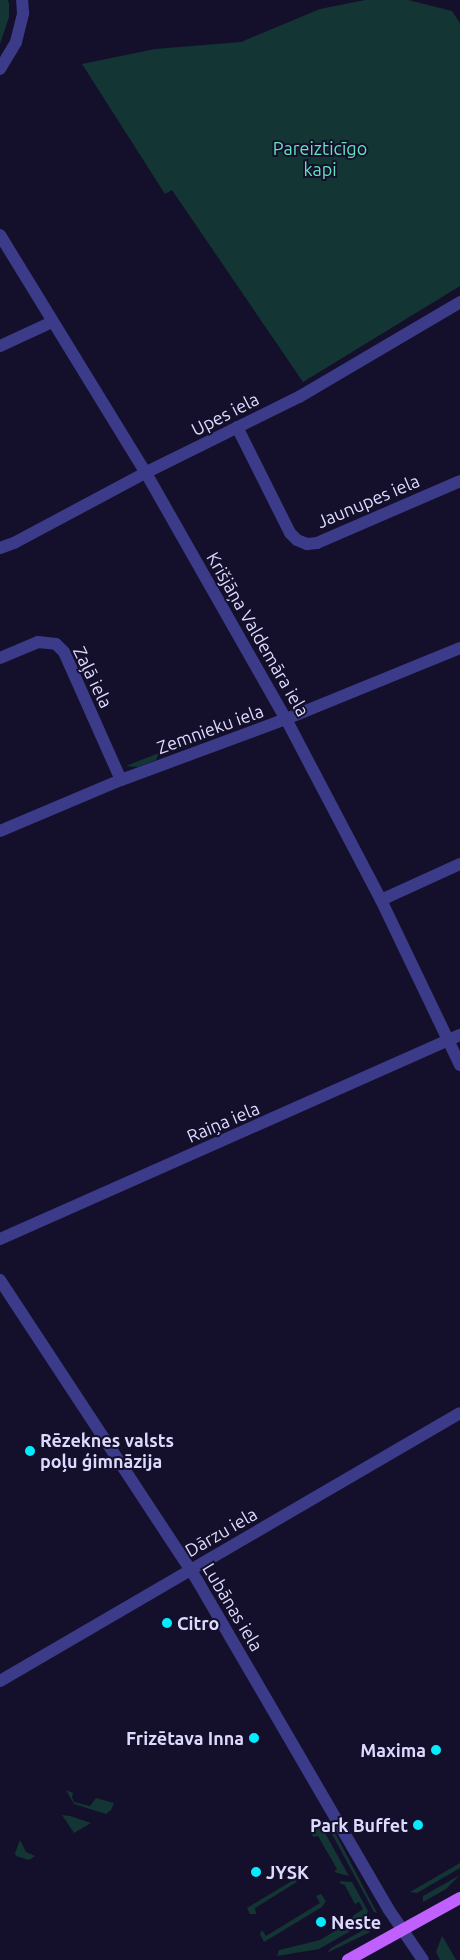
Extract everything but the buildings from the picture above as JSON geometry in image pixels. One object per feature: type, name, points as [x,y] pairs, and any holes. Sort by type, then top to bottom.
[{"type":"main road","points":[[348,1960],[460,1898]]},
{"type":"street","points":[[0,68],[16,42],[23,13],[22,0]]},
{"type":"street","name":"Krišjāņa Valdemāra iela","points":[[0,235],[146,473],[286,719],[454,1038],[460,1065]]},
{"type":"street","name":"Upes iela","points":[[0,548],[14,543],[146,473],[299,396],[460,302]]},
{"type":"street","points":[[0,346],[52,322]]},
{"type":"street","name":"Jaunupes iela","points":[[237,427],[290,533],[297,540],[307,544],[317,543],[460,481]]},
{"type":"street","name":"Zaļā iela","points":[[0,658],[38,642],[56,644],[64,652],[122,780]]},
{"type":"street","name":"Zemnieku iela","points":[[0,832],[122,780],[286,719],[460,648]]},
{"type":"street","points":[[381,900],[460,864]]},
{"type":"street","name":"Raiņa iela","points":[[0,1239],[454,1038]]},
{"type":"street","name":"Lubānas iela","points":[[0,1280],[191,1570],[389,1910],[423,1960]]},
{"type":"street","name":"Dārzu iela","points":[[0,1681],[460,1413]]},
{"type":"green space","points":[[0,0],[8,0],[9,17],[0,44]]},
{"type":"green space","name":"Pareizticīgo kapi","points":[[365,0],[408,0],[452,11],[460,23],[460,286],[303,382],[172,190],[165,194],[82,64],[155,49],[241,42],[320,9]]},
{"type":"green space","points":[[159,753],[156,760],[138,767],[126,766]]},
{"type":"green space","points":[[66,1790],[73,1793],[74,1802],[90,1806],[96,1798],[114,1803],[111,1810],[106,1814],[74,1804]]},
{"type":"green space","points":[[62,1815],[70,1816],[91,1823],[74,1833]]},
{"type":"green space","points":[[326,1823],[332,1827],[377,1913],[374,1912]]},
{"type":"green space","points":[[320,1824],[349,1876],[334,1872],[337,1869],[318,1836],[314,1837],[312,1835],[314,1829]]},
{"type":"green space","points":[[20,1840],[26,1852],[35,1856],[29,1860],[16,1856],[15,1853]]},
{"type":"green space","points":[[460,1863],[460,1868],[417,1893],[410,1892]]},
{"type":"green space","points":[[460,1875],[446,1889],[423,1902],[423,1896]]},
{"type":"green space","points":[[295,1879],[297,1882],[255,1908],[256,1914],[250,1914],[247,1908]]},
{"type":"green space","points":[[339,1881],[352,1882],[368,1911],[363,1924],[319,1949],[277,1956],[279,1950],[320,1940],[348,1923],[354,1915],[363,1909],[359,1902],[355,1904],[344,1884],[342,1885]]},
{"type":"green space","points":[[321,1894],[326,1901],[322,1907],[264,1942],[260,1934],[262,1930],[266,1936],[320,1903],[316,1896]]},
{"type":"green space","points":[[367,1928],[370,1932],[327,1953],[331,1948]]},
{"type":"green space","points":[[442,1936],[456,1960],[440,1960],[436,1952]]},
{"type":"place","name":"Rēzeknes valsts poļu ģimnāzija","points":[[30,1451]]},
{"type":"place","name":"Citro","points":[[167,1623]]},
{"type":"place","name":"Frizētava Inna","points":[[254,1738]]},
{"type":"place","name":"Maxima","points":[[436,1750]]},
{"type":"place","name":"Park Buffet","points":[[418,1825]]},
{"type":"place","name":"JYSK","points":[[256,1872]]},
{"type":"place","name":"Neste","points":[[321,1922]]}]
